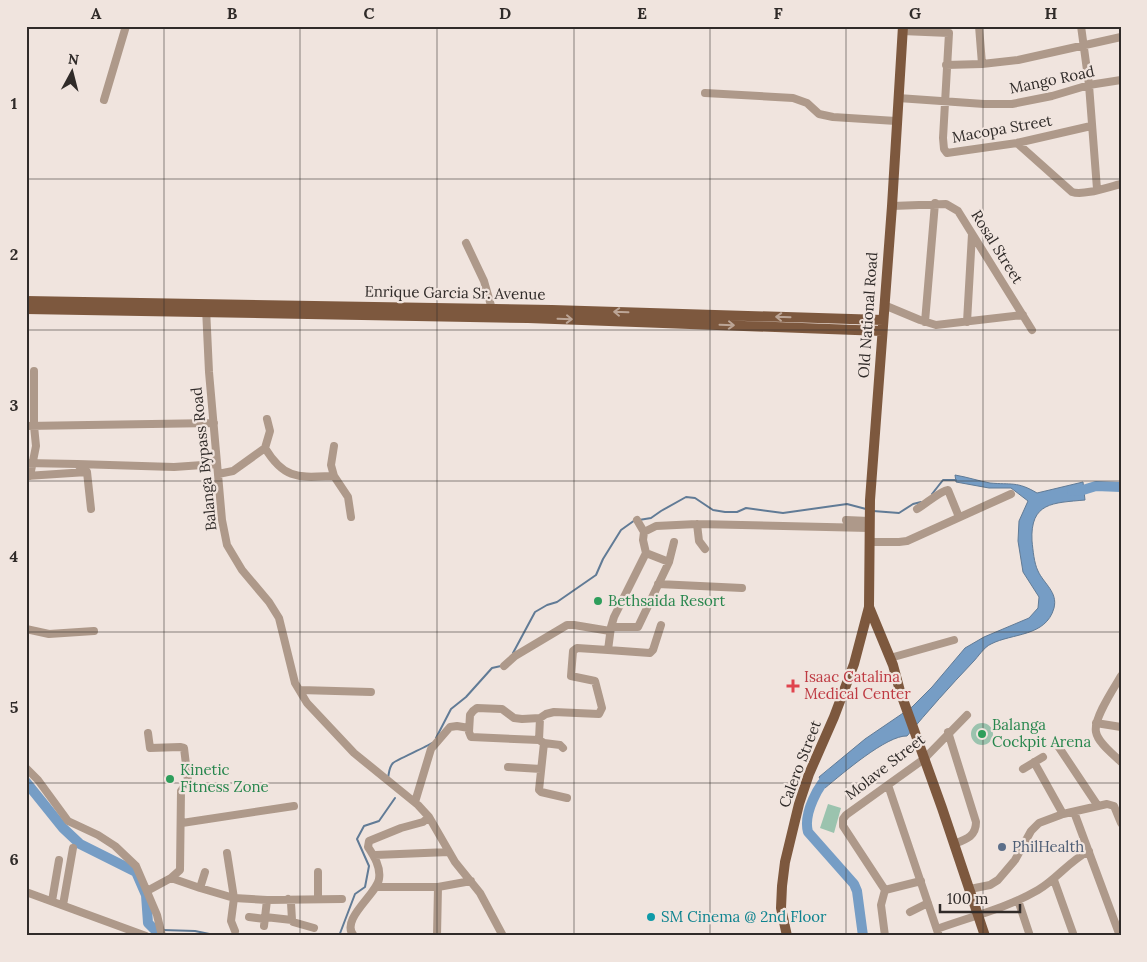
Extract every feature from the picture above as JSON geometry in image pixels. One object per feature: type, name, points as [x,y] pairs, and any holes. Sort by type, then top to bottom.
[{"type":"main road","name":"Old National Road","points":[[869,607],[871,580],[869,518],[903,29]]},
{"type":"main road","name":"Enrique Garcia Sr. Avenue","points":[[26,301],[206,308],[883,320]]},
{"type":"main road","name":"Enrique Garcia Sr. Avenue","points":[[26,309],[492,310],[528,314],[882,331]]},
{"type":"main road","points":[[869,607],[890,658],[906,710],[985,936]]},
{"type":"main road","name":"Calero Street","points":[[787,936],[781,908],[781,896],[785,862],[799,804],[809,774],[834,717],[854,664],[869,607]]},
{"type":"street","points":[[104,100],[126,26]]},
{"type":"street","points":[[979,26],[982,64]]},
{"type":"street","points":[[1081,26],[1089,86],[1097,189]]},
{"type":"street","points":[[903,29],[951,30]]},
{"type":"street","name":"Macopa Street","points":[[951,30],[946,64],[944,101],[943,138],[944,149],[947,153],[1017,143],[1091,126]]},
{"type":"street","points":[[946,64],[982,64],[1018,60],[1121,38]]},
{"type":"street","name":"Mango Road","points":[[898,98],[1012,104],[1121,80]]},
{"type":"street","points":[[705,93],[792,98],[807,103],[819,114],[832,117],[896,122]]},
{"type":"street","points":[[1017,143],[1072,192],[1082,194],[1121,184]]},
{"type":"street","points":[[925,322],[935,203]]},
{"type":"street","name":"Rosal Street","points":[[892,206],[935,203],[946,204],[958,211],[1032,330]]},
{"type":"street","points":[[967,322],[972,234]]},
{"type":"street","points":[[466,242],[484,282],[492,310]]},
{"type":"street","points":[[884,305],[925,322],[942,325],[1023,316]]},
{"type":"street","name":"Balanga Bypass Road","points":[[206,308],[217,464],[222,520],[227,545],[242,570],[269,602],[279,618],[296,683],[308,702],[354,753],[415,802],[429,818],[449,852],[480,893],[503,936]]},
{"type":"street","points":[[34,371],[30,426],[36,446],[28,476],[87,472]]},
{"type":"street","points":[[218,474],[233,471],[265,448],[270,431],[267,419]]},
{"type":"street","points":[[30,426],[214,423]]},
{"type":"street","points":[[334,446],[331,465],[334,476],[348,496],[351,517]]},
{"type":"street","points":[[265,448],[272,459],[285,471],[298,477],[334,476]]},
{"type":"street","points":[[30,464],[174,467],[217,464]]},
{"type":"street","points":[[77,464],[87,472],[91,509]]},
{"type":"street","points":[[917,508],[945,490],[950,493],[959,517]]},
{"type":"street","points":[[869,542],[907,541],[1011,494]]},
{"type":"street","points":[[846,520],[869,518]]},
{"type":"street","points":[[644,532],[656,526],[869,518]]},
{"type":"street","points":[[608,650],[614,616],[646,553],[642,540],[644,532],[637,520]]},
{"type":"street","points":[[696,524],[699,541],[705,549]]},
{"type":"street","points":[[504,666],[515,656],[567,626],[611,629],[638,627],[670,562],[674,542]]},
{"type":"street","points":[[646,553],[670,562]]},
{"type":"street","points":[[658,584],[742,588]]},
{"type":"street","points":[[563,748],[560,745],[542,742],[474,738],[469,736],[470,715],[477,708],[502,709],[514,718],[522,719],[540,718],[554,712],[599,714],[602,708],[595,681],[571,676],[572,651],[577,648],[650,653],[653,650],[661,626]]},
{"type":"street","points":[[26,629],[49,634],[94,631]]},
{"type":"street","points":[[890,658],[954,640]]},
{"type":"street","points":[[1121,676],[1096,723],[1096,733],[1100,741],[1121,762]]},
{"type":"street","points":[[300,690],[371,692]]},
{"type":"street","name":"Molave Street","points":[[885,890],[843,826],[843,819],[924,759],[948,732],[967,715]]},
{"type":"street","points":[[540,718],[542,742],[539,790],[567,798]]},
{"type":"street","points":[[1096,723],[1121,726]]},
{"type":"street","points":[[415,802],[430,749],[450,727],[469,728]]},
{"type":"street","points":[[948,732],[976,822],[976,828],[969,838],[954,844]]},
{"type":"street","points":[[147,891],[171,878],[178,872],[181,866],[182,791],[188,782],[184,748],[150,748],[148,733]]},
{"type":"street","points":[[1056,743],[1098,806]]},
{"type":"street","points":[[1024,769],[1043,757]]},
{"type":"street","points":[[1034,762],[1063,814]]},
{"type":"street","points":[[508,767],[541,769]]},
{"type":"street","points":[[26,768],[38,780],[68,821],[98,835],[115,846],[136,866],[160,925],[162,935]]},
{"type":"street","points":[[888,786],[938,932],[1037,891],[1054,880],[1077,856],[1089,851]]},
{"type":"street","points":[[970,889],[990,885],[998,880],[1015,860],[1031,831],[1039,823],[1063,814],[1107,804],[1114,806],[1121,823]]},
{"type":"street","points":[[182,823],[294,806]]},
{"type":"street","points":[[1074,812],[1120,936]]},
{"type":"street","points":[[354,936],[350,928],[357,910],[376,887],[379,874],[375,856],[368,846],[368,841],[401,828],[423,822],[429,818]]},
{"type":"street","points":[[63,905],[73,848]]},
{"type":"street","points":[[227,852],[234,898],[231,921],[235,930]]},
{"type":"street","points":[[375,856],[449,852]]},
{"type":"street","points":[[52,901],[59,860]]},
{"type":"street","points":[[200,888],[204,872]]},
{"type":"street","points":[[318,872],[318,899]]},
{"type":"street","points":[[171,878],[234,898],[267,900],[342,899]]},
{"type":"street","points":[[1054,880],[1074,936]]},
{"type":"street","points":[[885,936],[881,905],[885,890],[921,881]]},
{"type":"street","points":[[376,887],[438,887],[471,882]]},
{"type":"street","points":[[437,936],[438,887]]},
{"type":"street","points":[[26,892],[146,936]]},
{"type":"street","points":[[288,899],[291,903],[292,920]]},
{"type":"street","points":[[265,920],[267,900]]},
{"type":"street","points":[[1018,900],[1030,936]]},
{"type":"street","points":[[910,912],[928,903]]},
{"type":"street","points":[[249,917],[265,920],[292,920],[293,922],[314,928]]},
{"type":"green space","name":"Balanga Cockpit Arena","points":[[982,723],[990,726],[993,734],[990,742],[982,745],[974,742],[971,734],[974,726]]},
{"type":"green space","points":[[828,804],[841,808],[834,833],[820,828]]},
{"type":"water","points":[[955,475],[990,483],[1019,485],[1037,493],[1083,482],[1085,500],[1063,502],[1046,507],[1039,512],[1032,528],[1036,564],[1038,571],[1054,597],[1054,608],[1044,624],[1036,629],[999,640],[986,647],[907,736],[898,737],[877,748],[825,788],[819,777],[865,739],[912,707],[932,687],[965,648],[984,637],[1029,618],[1038,608],[1039,597],[1023,572],[1018,541],[1019,521],[1028,501],[1011,488],[989,488],[956,482]]},
{"type":"waterway","points":[[932,494],[943,480],[956,480]]},
{"type":"waterway","points":[[1072,491],[1096,486],[1121,487]]},
{"type":"waterway","points":[[639,520],[651,518],[686,497],[695,498],[713,510],[725,512],[737,512],[746,508],[783,513],[847,504],[866,509]]},
{"type":"waterway","points":[[873,511],[899,513],[913,504],[921,502]]},
{"type":"waterway","points":[[513,653],[535,612],[557,602],[596,575],[603,559],[621,530],[635,520]]},
{"type":"waterway","points":[[436,738],[451,709],[466,697],[492,668],[501,666]]},
{"type":"waterway","points":[[388,778],[393,763],[432,743]]},
{"type":"waterway","points":[[832,773],[822,784],[813,800],[808,817],[808,832],[854,884],[857,891],[863,936]]},
{"type":"waterway","points":[[26,782],[63,828],[80,844],[136,872],[146,895],[148,923],[154,929]]},
{"type":"waterway","points":[[339,936],[355,894],[365,887],[369,866],[357,839],[364,826],[379,821],[395,798]]},
{"type":"waterway","points":[[162,930],[195,931],[219,936]]},
{"type":"place","name":"Bethsaida Resort","points":[[598,601]]},
{"type":"place","name":"Isaac Catalina Medical Center","points":[[793,686]]},
{"type":"place","name":"Balanga Cockpit Arena","points":[[982,734]]},
{"type":"place","name":"Kinetic Fitness Zone","points":[[170,779]]},
{"type":"place","name":"PhilHealth","points":[[1002,847]]},
{"type":"place","name":"SM Cinema @ 2nd Floor","points":[[651,917]]}]
